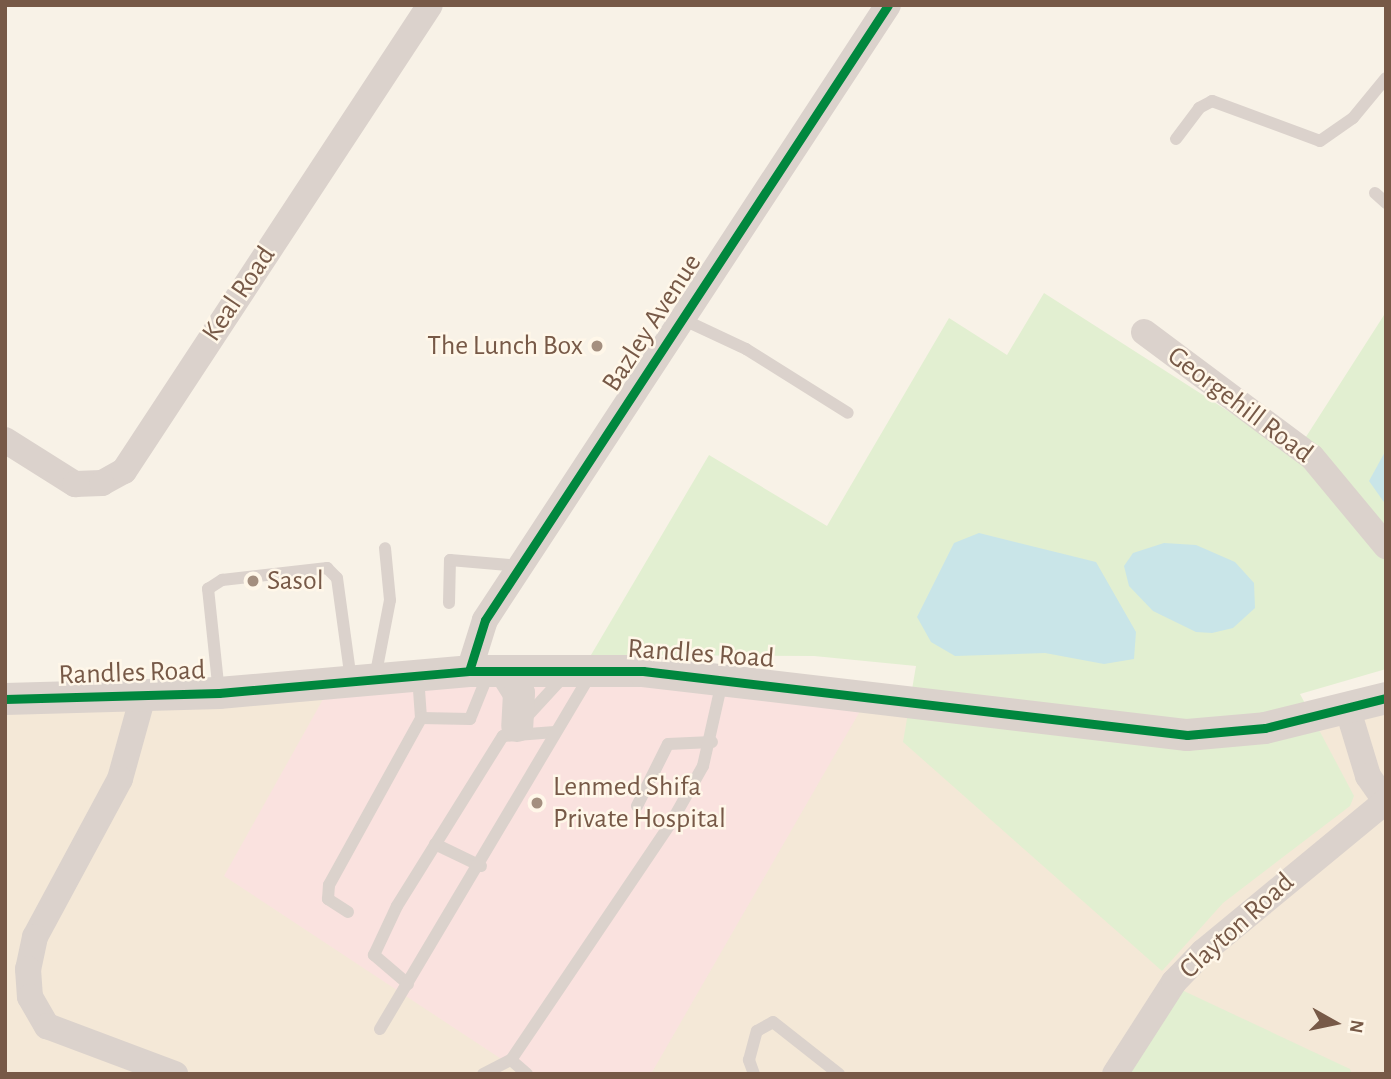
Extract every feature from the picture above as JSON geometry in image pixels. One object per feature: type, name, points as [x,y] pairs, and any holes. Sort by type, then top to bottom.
[{"type":"street","name":"Keal Road","points":[[5,440],[75,484],[102,483],[124,471],[430,5]]},
{"type":"street","name":"Bazley Avenue","points":[[488,671],[478,633],[888,5]]},
{"type":"street","name":"Georgehill Road","points":[[1144,332],[1312,457],[1386,547]]},
{"type":"street","name":"Randles Road","points":[[5,699],[219,693],[363,679],[488,671],[581,671],[723,676],[1161,734],[1246,731],[1348,710],[1386,698]]},
{"type":"street","points":[[488,671],[519,693],[513,729]]},
{"type":"street","points":[[143,696],[120,779],[36,937],[27,969],[30,997],[47,1026],[176,1074]]},
{"type":"street","points":[[1348,710],[1368,776],[1386,802]]},
{"type":"street","name":"Clayton Road","points":[[1115,1074],[1161,1000],[1203,952],[1386,802]]},
{"type":"lane","points":[[1176,139],[1199,108],[1212,101],[1320,141],[1353,118],[1386,78]]},
{"type":"lane","points":[[1375,193],[1386,203]]},
{"type":"lane","points":[[682,319],[746,349],[848,413]]},
{"type":"lane","points":[[363,679],[390,600],[385,548]]},
{"type":"lane","points":[[449,603],[450,560],[520,566]]},
{"type":"lane","points":[[219,693],[208,589],[222,580],[312,569],[335,573],[363,679]]},
{"type":"lane","points":[[421,718],[474,717],[488,671]]},
{"type":"lane","points":[[408,984],[378,963],[376,943],[435,844],[513,729],[581,671]]},
{"type":"lane","points":[[380,1029],[481,866],[555,732],[581,671]]},
{"type":"lane","points":[[348,912],[328,899],[329,885],[421,718],[418,675]]},
{"type":"lane","points":[[483,1074],[511,1060],[592,947],[678,810],[712,742],[723,676]]},
{"type":"lane","points":[[513,729],[555,732]]},
{"type":"lane","points":[[637,806],[668,744],[712,742]]},
{"type":"lane","points":[[435,844],[481,866]]},
{"type":"lane","points":[[754,1074],[749,1060],[757,1031],[773,1022],[839,1074]]},
{"type":"lane","points":[[511,1060],[527,1074]]},
{"type":"shaded area","name":"Lenmed Shifa Private Hospital","points":[[597,670],[871,692],[651,1074],[524,1074],[224,876],[331,685]]},
{"type":"shaded area","points":[[652,671],[1154,726],[1386,693],[1386,1074],[5,1074],[5,690]]},
{"type":"green space","points":[[1044,293],[1295,454],[1386,312],[1386,669],[1300,694],[1354,796],[1350,806],[1223,903],[1162,971],[903,742],[916,666],[814,656],[591,655],[709,455],[827,526],[949,318],[1007,355]]},
{"type":"green space","points":[[1169,984],[1350,1069],[1352,1074],[1118,1074]]},
{"type":"water","points":[[1386,450],[1386,505],[1369,481]]},
{"type":"water","points":[[979,533],[1096,562],[1136,632],[1134,659],[1104,664],[1045,653],[955,656],[931,642],[917,617],[954,543]]},
{"type":"water","points":[[1164,543],[1196,545],[1235,562],[1254,583],[1255,608],[1233,628],[1212,633],[1196,632],[1153,611],[1129,586],[1124,566],[1133,553]]},
{"type":"cycle path","points":[[469,671],[485,620],[888,5]]},
{"type":"cycle path","points":[[5,699],[219,693],[469,671],[643,671],[1187,735],[1265,728],[1386,698]]},
{"type":"place","name":"The Lunch Box","points":[[597,346]]},
{"type":"place","name":"Sasol","points":[[253,581]]},
{"type":"place","name":"Lenmed Shifa Private Hospital","points":[[537,803]]}]
